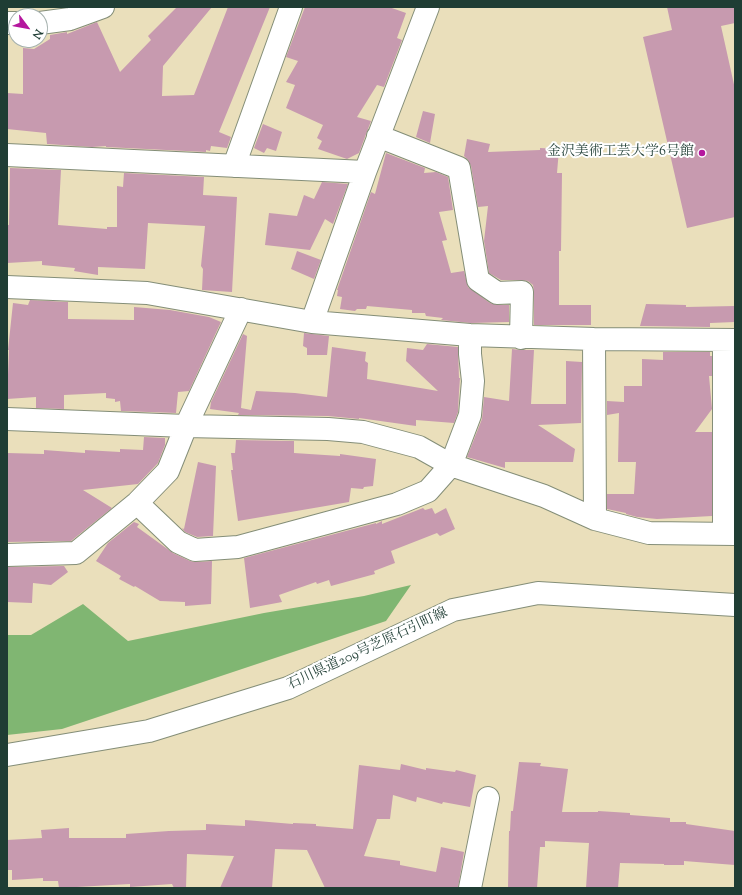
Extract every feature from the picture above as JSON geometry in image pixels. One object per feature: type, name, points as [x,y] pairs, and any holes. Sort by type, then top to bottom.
[{"type":"street","points":[[48,22],[70,19],[103,7]]},
{"type":"street","points":[[234,166],[291,7]]},
{"type":"street","points":[[312,322],[378,136],[428,7]]},
{"type":"street","points":[[378,136],[459,168],[478,280],[497,292],[522,292],[521,338]]},
{"type":"street","points":[[7,155],[365,172]]},
{"type":"street","points":[[7,287],[148,293],[312,322],[470,335],[594,340],[729,340],[730,534],[649,533],[595,518],[544,496],[451,465],[419,447],[363,432],[328,429],[186,426],[7,419]]},
{"type":"street","points":[[7,555],[76,553],[137,503],[168,471],[186,426],[241,309]]},
{"type":"street","points":[[137,503],[178,542],[195,550],[238,547],[397,504],[428,491],[451,465],[470,415],[473,382],[470,354],[470,335]]},
{"type":"street","points":[[594,340],[595,518]]},
{"type":"street","name":"石川県道209号芝原石引町線","points":[[7,755],[149,731],[288,688],[454,610],[476,605],[538,593],[735,605]]},
{"type":"street","points":[[470,888],[488,798]]},
{"type":"green space","points":[[411,585],[386,621],[62,729],[7,735],[7,635],[31,635],[83,604],[128,641],[264,613],[364,596]]},
{"type":"building","points":[[177,7],[212,7],[163,66],[162,96],[194,95],[228,7],[270,7],[219,132],[231,137],[227,148],[211,146],[210,151],[206,150],[206,152],[47,144],[46,133],[7,129],[7,93],[23,94],[23,48],[48,48],[50,35],[67,32],[67,34],[97,22],[120,72],[151,40],[148,36]]},
{"type":"building","points":[[305,7],[389,7],[406,13],[397,38],[402,40],[384,87],[377,85],[357,117],[371,121],[359,153],[347,159],[318,149],[322,141],[317,138],[323,125],[286,108],[295,85],[286,82],[298,61],[286,57]]},
{"type":"building","name":"金沢美術工芸大学6号館","points":[[667,7],[735,7],[735,23],[721,26],[735,89],[735,217],[687,228],[643,37],[672,30]]},
{"type":"building","points":[[423,111],[435,114],[430,143],[416,137]]},
{"type":"building","points":[[263,124],[282,132],[276,151],[267,148],[264,153],[254,148]]},
{"type":"building","points":[[467,139],[490,144],[488,152],[540,150],[540,148],[559,149],[557,173],[562,173],[561,251],[559,251],[559,305],[591,305],[591,325],[534,325],[533,285],[528,281],[522,280],[501,280],[489,273],[484,241],[488,206],[478,207],[471,166],[464,156]]},
{"type":"building","points":[[386,153],[425,168],[424,173],[436,172],[448,177],[453,210],[439,212],[447,240],[442,241],[451,273],[464,271],[468,287],[490,303],[509,305],[509,322],[471,323],[441,320],[443,318],[426,316],[425,313],[412,313],[412,310],[367,306],[366,309],[357,309],[355,311],[340,309],[342,297],[337,296],[337,290],[371,192],[375,194]]},
{"type":"building","points":[[10,168],[61,170],[58,225],[107,229],[107,227],[117,227],[117,186],[123,187],[124,173],[204,177],[203,195],[237,197],[232,292],[202,290],[203,269],[201,266],[205,226],[148,223],[145,269],[98,267],[98,275],[74,271],[75,268],[42,265],[42,261],[7,263]]},
{"type":"building","points":[[322,182],[348,184],[333,224],[325,219],[310,250],[265,245],[269,213],[297,216],[304,195],[314,199]]},
{"type":"building","points":[[297,251],[321,260],[314,279],[291,269]]},
{"type":"building","points":[[30,300],[68,302],[68,319],[134,320],[134,307],[170,310],[209,317],[221,322],[189,391],[178,392],[176,413],[121,411],[120,401],[115,402],[115,399],[106,398],[106,393],[64,395],[64,409],[36,408],[36,397],[7,399],[8,350],[13,303],[28,305]]},
{"type":"building","points":[[646,304],[686,305],[686,307],[735,306],[735,322],[710,323],[710,327],[640,326]]},
{"type":"building","points":[[304,333],[329,336],[327,355],[307,355],[307,348],[303,346]]},
{"type":"building","points":[[243,334],[247,336],[241,408],[251,410],[256,391],[295,393],[327,397],[332,347],[366,352],[365,361],[368,363],[367,379],[438,391],[406,361],[407,348],[423,350],[427,344],[458,347],[460,378],[458,412],[454,423],[416,420],[416,426],[359,418],[328,416],[238,415],[239,413],[210,409],[211,402]]},
{"type":"building","points":[[512,349],[534,350],[531,404],[566,404],[566,361],[582,362],[581,423],[538,425],[575,449],[573,462],[505,462],[505,468],[467,457],[482,419],[484,397],[509,401]]},
{"type":"building","points":[[663,352],[710,352],[710,356],[712,356],[712,376],[709,376],[712,409],[695,432],[712,432],[712,516],[657,519],[637,517],[607,509],[607,494],[634,494],[636,462],[618,462],[619,413],[607,415],[607,401],[624,402],[624,386],[642,386],[642,359],[663,360]]},
{"type":"building","points":[[144,437],[165,438],[165,445],[158,463],[138,484],[83,490],[112,508],[71,541],[7,542],[7,453],[44,454],[44,450],[85,453],[85,450],[120,452],[120,449],[143,450]]},
{"type":"building","points":[[236,440],[294,441],[294,453],[340,456],[340,454],[376,459],[373,486],[364,487],[363,489],[351,488],[349,502],[238,521],[231,470],[233,470],[231,453],[235,453]]},
{"type":"building","points":[[198,462],[216,466],[213,536],[197,537],[185,532],[182,528],[184,529]]},
{"type":"building","points":[[423,508],[425,510],[432,508],[435,514],[446,508],[455,529],[440,536],[437,533],[391,551],[395,563],[374,571],[375,574],[331,586],[329,580],[317,584],[316,582],[279,595],[282,602],[250,608],[244,558],[376,524],[382,521],[382,524]]},
{"type":"building","points":[[134,522],[139,524],[137,527],[173,553],[190,561],[212,561],[211,604],[185,606],[185,602],[160,601],[135,586],[134,587],[119,579],[121,576],[96,561],[108,543]]},
{"type":"building","points":[[64,566],[68,572],[51,585],[33,583],[32,603],[7,602],[7,567]]},
{"type":"building","points":[[519,762],[541,763],[540,766],[568,769],[562,812],[598,811],[630,813],[630,815],[670,818],[670,822],[686,822],[686,824],[735,831],[735,865],[684,861],[684,865],[620,863],[618,888],[586,888],[589,843],[545,841],[545,847],[540,847],[537,888],[508,888],[509,831]]},
{"type":"building","points":[[401,764],[426,770],[426,768],[455,772],[456,770],[476,775],[470,807],[443,802],[442,804],[417,797],[416,802],[393,795],[390,819],[377,819],[364,856],[400,861],[400,865],[436,872],[441,847],[464,852],[458,888],[325,888],[307,850],[275,849],[272,888],[220,888],[234,856],[187,854],[186,888],[174,888],[172,884],[130,887],[130,884],[59,888],[58,881],[43,881],[43,878],[12,880],[12,870],[7,870],[7,840],[42,838],[41,830],[69,828],[69,838],[126,838],[126,834],[206,830],[206,824],[245,826],[245,820],[293,824],[316,824],[316,826],[353,829],[359,765],[400,770]]},
{"type":"place","name":"金沢美術工芸大学6号館","points":[[702,153]]}]
